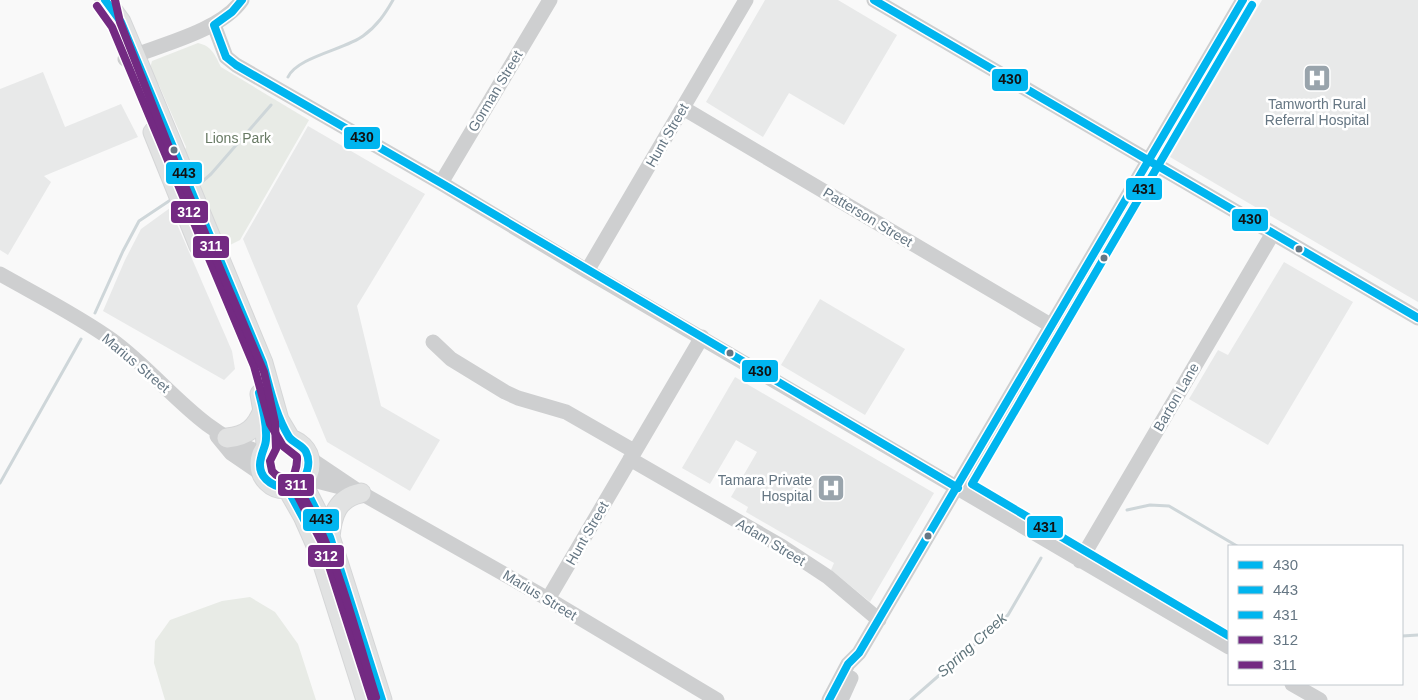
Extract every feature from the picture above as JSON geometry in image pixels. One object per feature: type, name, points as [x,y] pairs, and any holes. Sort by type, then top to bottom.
[{"type":"main road","points":[[106,2],[110,25],[146,84],[265,369],[279,420],[291,440]]},
{"type":"main road","points":[[130,57],[163,159],[254,376],[264,410],[264,450],[260,468],[263,476],[275,487],[298,483]]},
{"type":"main road","points":[[220,434],[242,436],[254,428],[264,410]]},
{"type":"main road","points":[[264,450],[276,440],[291,440],[300,445],[309,458],[309,465],[298,483],[303,516],[319,552],[366,700]]},
{"type":"main road","points":[[298,483],[330,537],[382,700]]},
{"type":"main road","points":[[330,537],[332,523],[339,505],[344,498],[361,493]]},
{"type":"street","points":[[130,57],[214,25],[232,12],[242,0]]},
{"type":"street","name":"Gorman Street","points":[[441,183],[550,0]]},
{"type":"street","name":"Hunt Street","points":[[587,271],[746,0]]},
{"type":"street","points":[[874,0],[1418,318]]},
{"type":"street","points":[[829,700],[848,664],[859,653],[958,488],[1243,0]]},
{"type":"street","points":[[214,25],[226,58],[236,66],[441,183],[587,271],[1228,646]]},
{"type":"street","points":[[146,84],[145,74],[148,61],[180,38]]},
{"type":"street","name":"Patterson Street","points":[[683,108],[1052,326]]},
{"type":"street","name":"Barton Lane","points":[[1080,561],[1273,233]]},
{"type":"street","name":"Marius Street","points":[[0,274],[112,340],[220,434],[264,450]]},
{"type":"street","name":"Hunt Street","points":[[548,599],[702,337]]},
{"type":"street","name":"Adam Street","points":[[433,342],[451,359],[497,387],[518,398],[566,412],[632,455],[781,546],[828,577],[879,620]]},
{"type":"street","name":"Marius Street","points":[[220,434],[230,453],[263,476]]},
{"type":"street","name":"Marius Street","points":[[309,458],[361,493],[548,599],[717,700]]},
{"type":"street","name":"Marius Street","points":[[298,483],[361,493]]},
{"type":"street","points":[[842,700],[856,669],[859,653]]},
{"type":"street","points":[[1294,685],[1320,700]]},
{"type":"shaded area","points":[[765,0],[838,0],[897,35],[844,125],[789,93],[763,137],[706,102]]},
{"type":"shaded area","name":"Tamworth Rural Referral Hospital","points":[[1262,0],[1418,0],[1418,302],[1170,157]]},
{"type":"shaded area","points":[[43,72],[65,127],[121,104],[138,137],[44,176],[51,182],[8,255],[0,250],[0,89]]},
{"type":"shaded area","points":[[308,126],[425,194],[357,306],[381,406],[440,440],[410,491],[327,442],[243,239]]},
{"type":"shaded area","points":[[170,208],[232,351],[235,369],[224,380],[103,311],[141,229]]},
{"type":"shaded area","points":[[1284,262],[1353,302],[1268,445],[1189,399],[1218,350],[1228,355]]},
{"type":"shaded area","points":[[820,299],[905,349],[865,415],[781,365]]},
{"type":"shaded area","name":"Tamara Private Hospital","points":[[735,377],[934,493],[870,602],[831,570],[834,563],[746,512],[748,507],[731,497],[757,452],[736,440],[710,484],[682,468]]},
{"type":"green space","name":"Lions Park","points":[[198,43],[210,49],[221,67],[309,120],[240,240],[218,251],[182,158],[186,147],[159,85],[151,80],[149,72],[152,61]]},
{"type":"green space","points":[[250,597],[275,612],[298,644],[316,700],[165,700],[154,663],[155,641],[170,620],[222,601]]},
{"type":"waterway","points":[[288,77],[301,64],[363,36],[380,20],[393,0]]},
{"type":"waterway","points":[[196,187],[211,174],[271,105]]},
{"type":"waterway","points":[[95,313],[139,221],[172,199]]},
{"type":"waterway","points":[[0,483],[81,339]]},
{"type":"waterway","name":"Spring Creek","points":[[1127,510],[1150,505],[1169,506],[1235,545]]},
{"type":"waterway","name":"Spring Creek","points":[[911,700],[1008,615],[1041,558]]},
{"type":"waterway","name":"Spring Creek","points":[[1403,636],[1418,635]]},
{"type":"transit line","name":"443","points":[[105,0],[121,22],[263,363],[280,419],[289,437],[306,452],[308,468],[302,482],[330,537],[382,700]]},
{"type":"transit line","name":"311","points":[[115,0],[120,22],[172,155],[264,372],[275,422],[276,449],[270,461],[272,471],[276,475],[294,481],[309,506],[321,532],[342,586],[376,697]]},
{"type":"transit line","name":"430","points":[[242,0],[232,12],[214,25],[226,57],[236,65],[441,183],[958,488]]},
{"type":"transit line","name":"430","points":[[874,0],[1418,318]]},
{"type":"transit line","name":"430","points":[[829,700],[848,664],[859,653],[1243,0]]},
{"type":"transit line","name":"431","points":[[1228,635],[972,484],[1252,5]]},
{"type":"transit line","name":"312","points":[[97,6],[112,27],[254,366],[270,424],[283,446],[297,457],[292,485],[321,541],[372,700]]},
{"type":"transit line","name":"443","points":[[259,393],[266,433],[260,464],[261,470],[270,483],[287,488],[308,527]]},
{"type":"place","name":"Tamworth Rural Referral Hospital","points":[[1317,78]]},
{"type":"place","name":"Tamara Private Hospital","points":[[831,488]]}]
